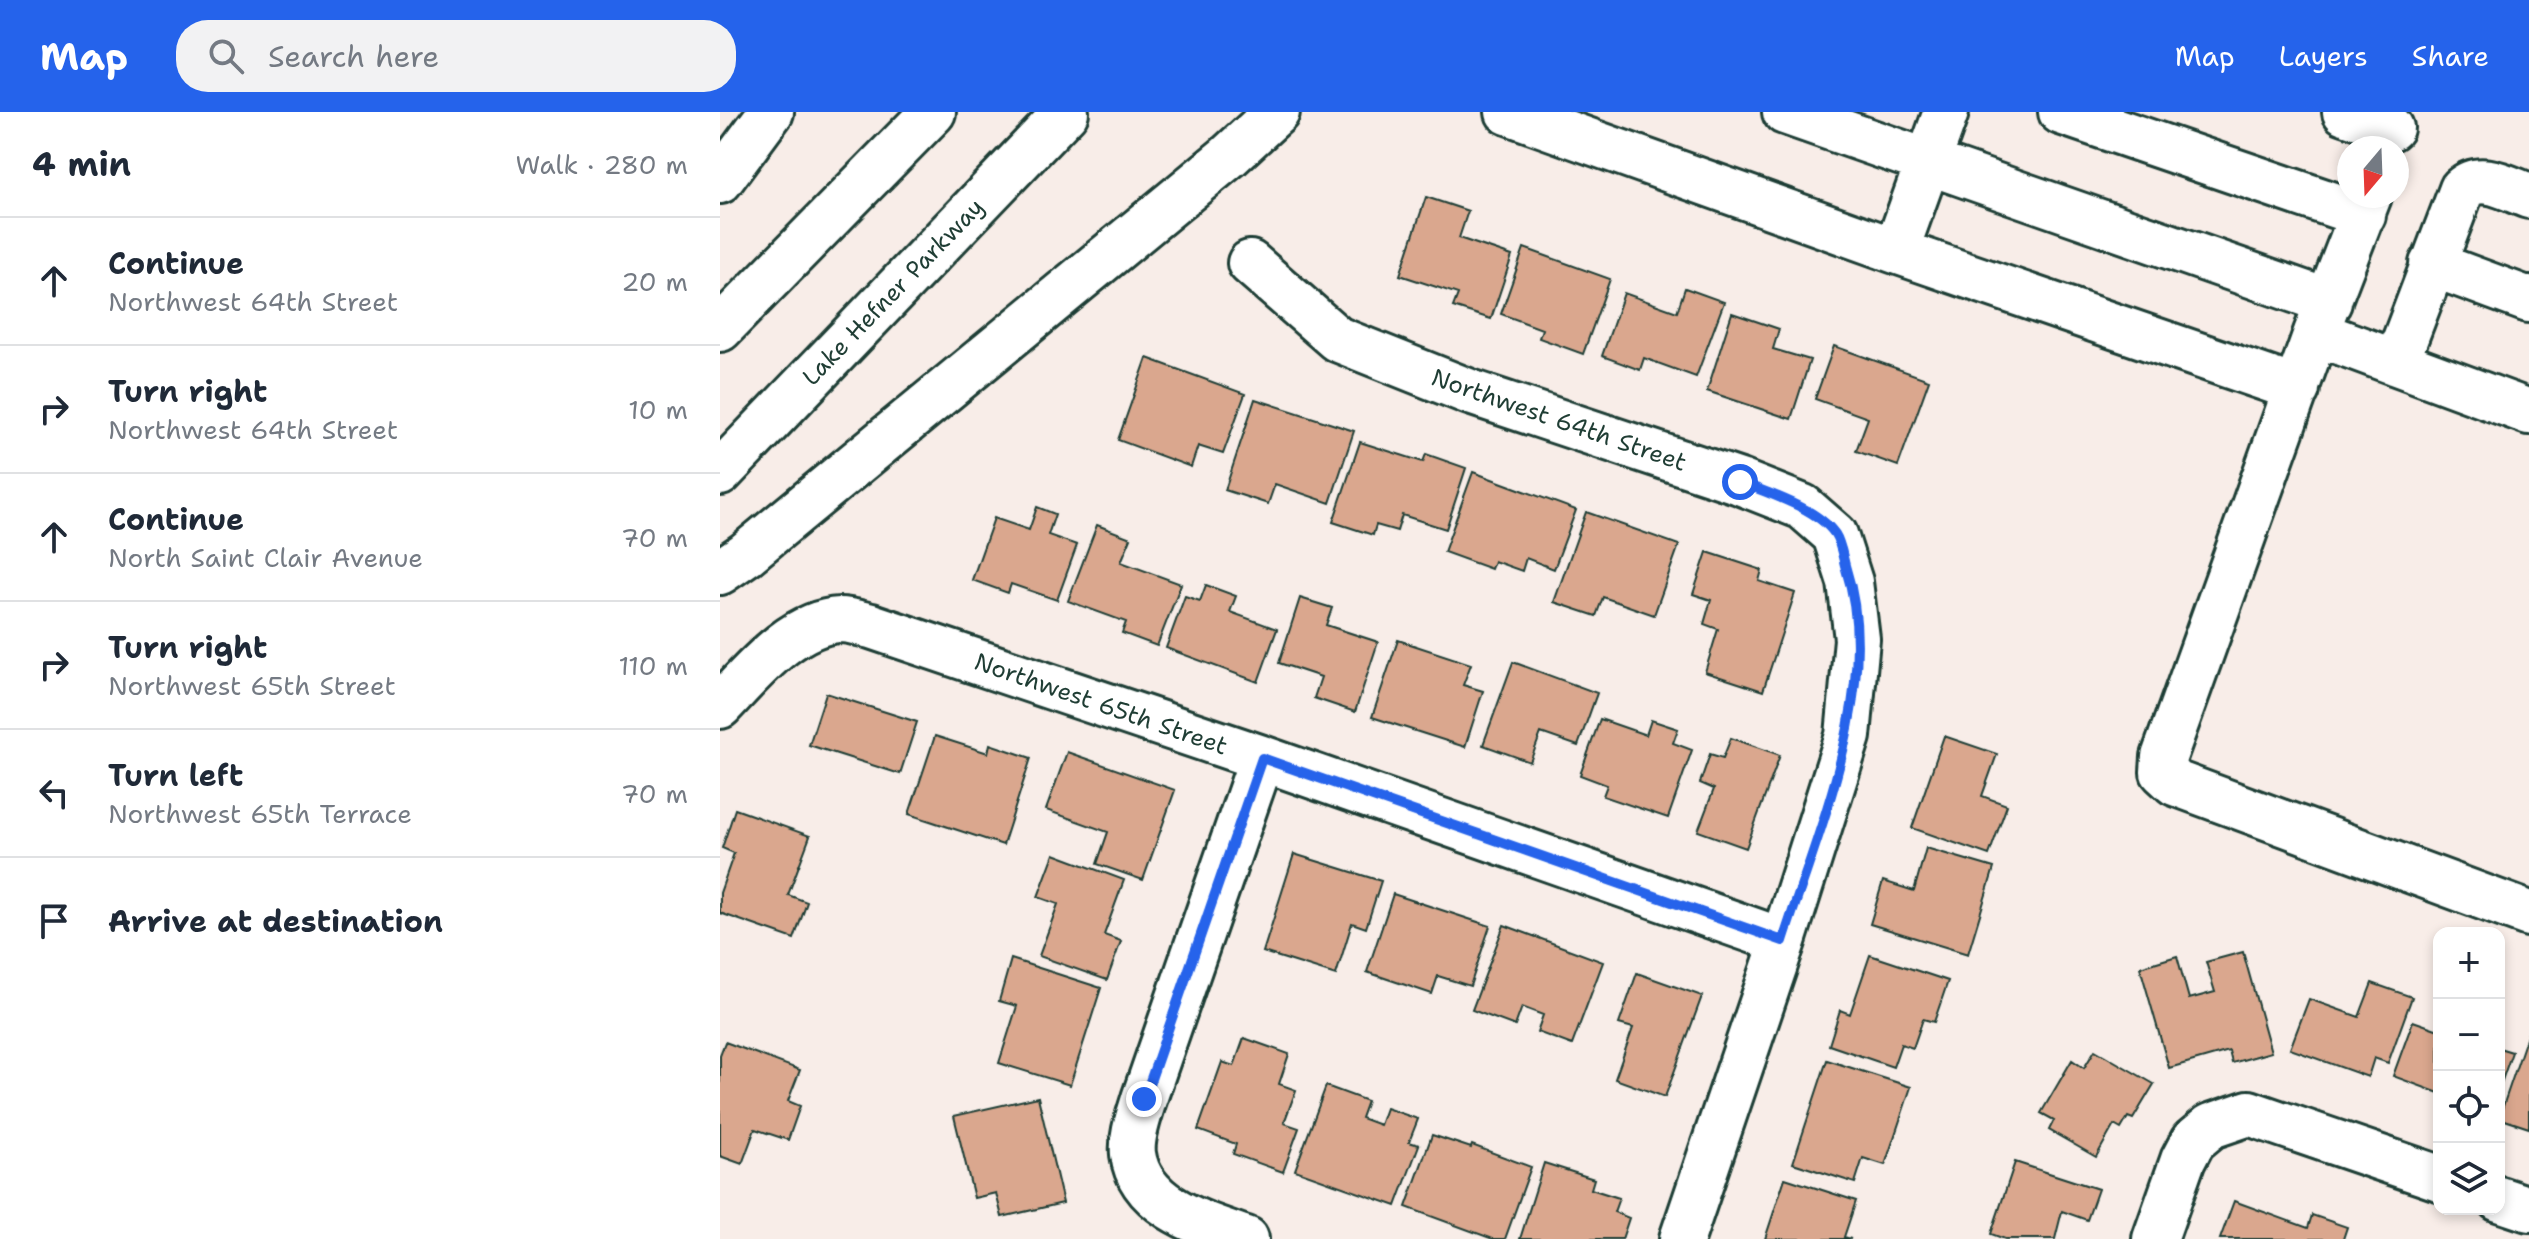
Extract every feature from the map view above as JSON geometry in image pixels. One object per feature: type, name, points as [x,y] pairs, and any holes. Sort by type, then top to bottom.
[{"type":"main road","points":[[720,181],[771,112]]},
{"type":"main road","points":[[720,329],[933,112]]},
{"type":"main road","name":"Lake Hefner Parkway","points":[[720,473],[1066,112]]},
{"type":"main road","points":[[720,572],[1047,307],[1228,157],[1277,112]]},
{"type":"main road","points":[[1508,112],[1896,251],[2297,389]]},
{"type":"main road","points":[[1785,112],[1928,162],[2322,318],[2396,363],[2529,412]]},
{"type":"main road","points":[[1896,251],[1946,112]]},
{"type":"main road","points":[[2061,112],[2337,196]]},
{"type":"main road","points":[[2345,112],[2391,129]]},
{"type":"main road","points":[[2396,363],[2456,199],[2470,182],[2479,180],[2529,196]]},
{"type":"main road","points":[[2365,208],[2322,318],[2164,757],[2163,772],[2175,783],[2529,914]]},
{"type":"main road","name":"Northwest 64th Street","points":[[1250,263],[1337,339],[1470,392],[1740,482],[1803,507],[1835,535],[1850,582],[1857,639],[1848,736],[1783,941],[1682,1239]]},
{"type":"main road","points":[[2432,264],[2529,300]]},
{"type":"main road","name":"Northwest 65th Street","points":[[720,706],[776,648],[808,629],[840,620],[871,626],[1262,758],[1783,941]]},
{"type":"main road","points":[[1246,1239],[1193,1220],[1167,1205],[1140,1176],[1133,1153],[1135,1128],[1144,1099],[1262,758]]},
{"type":"main road","points":[[2155,1239],[2183,1160],[2193,1141],[2211,1126],[2249,1113],[2433,1176]]},
{"type":"main road","points":[[2505,1201],[2529,1209]]},
{"type":"building","points":[[1426,197],[1468,211],[1459,238],[1512,256],[1491,319],[1453,307],[1458,294],[1400,275]]},
{"type":"building","points":[[1524,248],[1610,279],[1583,354],[1539,338],[1542,329],[1501,314]]},
{"type":"building","points":[[1685,288],[1724,302],[1696,377],[1644,358],[1640,370],[1602,356],[1624,293],[1677,312]]},
{"type":"building","points":[[1732,313],[1779,329],[1773,349],[1810,360],[1791,419],[1707,391]]},
{"type":"building","points":[[1834,346],[1929,380],[1898,466],[1856,451],[1868,418],[1815,399]]},
{"type":"building","points":[[1147,358],[1245,394],[1223,454],[1198,446],[1191,467],[1118,440]]},
{"type":"building","points":[[1255,399],[1354,431],[1330,503],[1275,484],[1268,504],[1225,490]]},
{"type":"building","points":[[1360,442],[1423,462],[1426,454],[1466,468],[1446,529],[1402,515],[1397,531],[1376,525],[1373,535],[1333,522]]},
{"type":"building","points":[[1473,472],[1576,510],[1554,569],[1526,558],[1522,571],[1494,561],[1491,569],[1444,552]]},
{"type":"building","points":[[1037,507],[1055,514],[1048,535],[1077,545],[1057,600],[1011,584],[1008,593],[972,580],[994,518],[1029,530]]},
{"type":"building","points":[[1586,512],[1679,545],[1654,615],[1603,597],[1596,616],[1554,602]]},
{"type":"building","points":[[1097,525],[1131,538],[1121,562],[1181,584],[1157,646],[1122,633],[1126,622],[1068,601]]},
{"type":"building","points":[[1707,552],[1762,570],[1759,581],[1795,593],[1763,691],[1705,672],[1718,629],[1704,624],[1711,600],[1693,594]]},
{"type":"building","points":[[1206,585],[1236,596],[1230,612],[1277,629],[1258,682],[1166,648],[1185,596],[1200,601]]},
{"type":"building","points":[[1300,598],[1332,608],[1326,625],[1378,642],[1355,712],[1314,698],[1321,677],[1279,663]]},
{"type":"building","points":[[1398,640],[1471,664],[1463,685],[1483,691],[1465,747],[1372,717]]},
{"type":"building","points":[[1513,662],[1597,693],[1578,746],[1541,733],[1530,762],[1483,745]]},
{"type":"building","points":[[826,693],[917,722],[900,774],[809,745]]},
{"type":"building","points":[[1600,719],[1646,735],[1651,720],[1678,729],[1673,743],[1692,750],[1668,818],[1603,796],[1607,785],[1580,775]]},
{"type":"building","points":[[935,736],[988,753],[990,744],[1031,758],[1003,845],[909,814]]},
{"type":"building","points":[[1944,736],[1997,754],[1982,796],[2007,805],[1989,855],[1912,828]]},
{"type":"building","points":[[1731,738],[1780,755],[1746,848],[1698,831],[1714,789],[1700,783],[1710,754],[1723,758]]},
{"type":"building","points":[[1067,752],[1175,790],[1143,880],[1097,864],[1108,832],[1046,810]]},
{"type":"building","points":[[735,809],[810,836],[788,895],[807,902],[794,939],[720,913],[720,893],[734,853],[722,848]]},
{"type":"building","points":[[1926,848],[1994,868],[1968,954],[1870,924],[1883,881],[1914,891]]},
{"type":"building","points":[[1054,854],[1124,880],[1104,935],[1121,941],[1107,980],[1039,956],[1058,904],[1038,897]]},
{"type":"building","points":[[1294,854],[1381,881],[1366,928],[1352,923],[1336,975],[1263,952]]},
{"type":"building","points":[[1393,894],[1490,926],[1470,986],[1438,976],[1432,994],[1367,972]]},
{"type":"building","points":[[1504,925],[1603,962],[1572,1045],[1537,1032],[1543,1015],[1522,1007],[1515,1026],[1472,1010]]},
{"type":"building","points":[[2243,952],[2271,1052],[2232,1063],[2229,1051],[2169,1068],[2140,967],[2177,956],[2189,999],[2215,992],[2206,962]]},
{"type":"building","points":[[1870,955],[1948,981],[1934,1022],[1923,1019],[1913,1048],[1901,1044],[1893,1067],[1829,1045],[1840,1010],[1850,1014]]},
{"type":"building","points":[[1011,959],[1101,988],[1070,1085],[999,1063],[1017,1006],[999,1001]]},
{"type":"building","points":[[1637,973],[1702,996],[1665,1097],[1615,1079],[1633,1028],[1619,1024]]},
{"type":"building","points":[[2372,983],[2412,997],[2388,1063],[2374,1058],[2368,1077],[2290,1049],[2309,999],[2359,1017]]},
{"type":"building","points":[[2413,1021],[2433,1028],[2433,1091],[2393,1076]]},
{"type":"building","points":[[2529,1030],[2529,1128],[2505,1120],[2505,1100]]},
{"type":"building","points":[[1244,1038],[1289,1054],[1279,1084],[1296,1090],[1284,1123],[1299,1128],[1283,1172],[1233,1154],[1236,1144],[1198,1130],[1222,1062],[1234,1066]]},
{"type":"building","points":[[725,1042],[800,1070],[788,1101],[800,1106],[788,1140],[755,1129],[742,1164],[720,1156],[720,1055]]},
{"type":"building","points":[[2095,1050],[2154,1084],[2133,1119],[2128,1117],[2121,1129],[2114,1125],[2096,1157],[2049,1130],[2054,1120],[2041,1113],[2072,1060],[2084,1068]]},
{"type":"building","points":[[2505,1050],[2512,1052],[2505,1072]]},
{"type":"building","points":[[1827,1060],[1911,1087],[1885,1165],[1863,1158],[1855,1183],[1793,1163]]},
{"type":"building","points":[[1326,1086],[1367,1101],[1361,1118],[1380,1125],[1386,1108],[1418,1119],[1409,1142],[1419,1145],[1396,1206],[1295,1170]]},
{"type":"building","points":[[1038,1097],[1063,1203],[1002,1217],[996,1193],[974,1198],[954,1116]]},
{"type":"building","points":[[1432,1135],[1471,1148],[1472,1145],[1531,1167],[1505,1239],[1493,1239],[1406,1207]]},
{"type":"building","points":[[2015,1162],[2098,1189],[2087,1220],[2062,1211],[2055,1239],[2005,1239],[1991,1234]]},
{"type":"building","points":[[1544,1163],[1594,1179],[1591,1189],[1619,1198],[1614,1212],[1629,1218],[1622,1239],[1520,1239]]},
{"type":"building","points":[[1785,1178],[1856,1201],[1844,1237],[1851,1239],[1765,1239]]},
{"type":"building","points":[[2234,1201],[2308,1228],[2312,1215],[2347,1227],[2343,1239],[2220,1239]]},
{"type":"route","points":[[1144,1099],[1262,758],[1783,941],[1848,736],[1857,639],[1850,582],[1835,535],[1803,507],[1740,482]]}]
